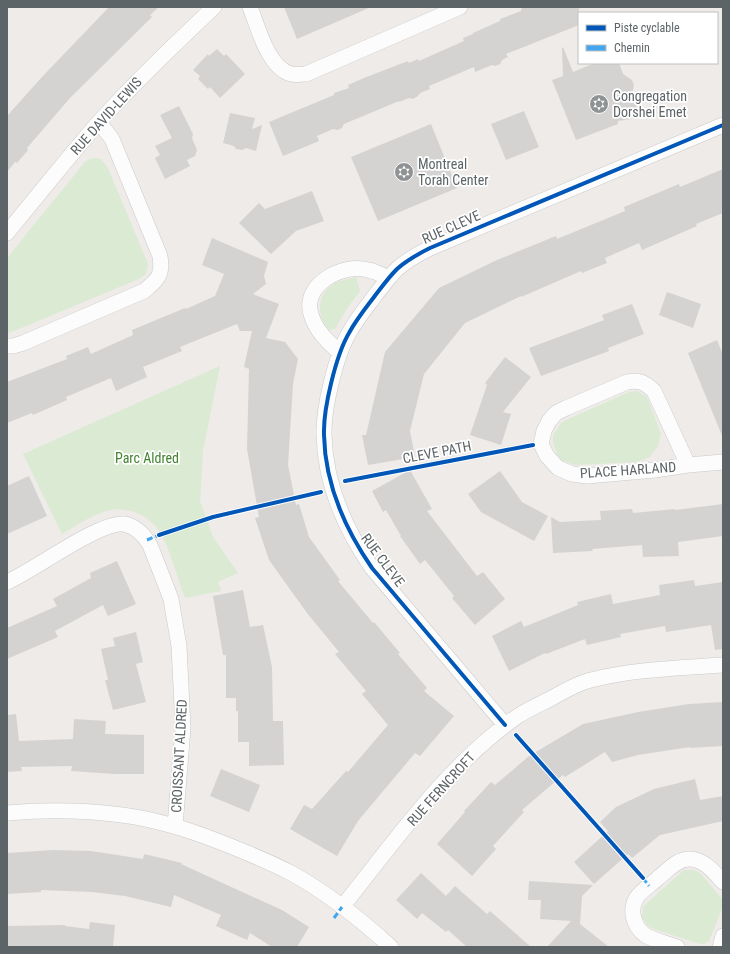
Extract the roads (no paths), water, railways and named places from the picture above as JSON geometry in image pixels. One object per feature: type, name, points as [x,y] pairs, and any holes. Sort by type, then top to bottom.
[{"type":"street","name":"RUE DAVID-LEWIS","points":[[7,233],[99,122],[159,60],[214,7]]},
{"type":"street","points":[[250,7],[274,62],[281,69],[290,74],[299,75],[306,74],[460,7]]},
{"type":"street","points":[[7,346],[13,346],[23,342],[144,291],[156,280],[162,268],[160,256],[112,138],[99,122]]},
{"type":"street","name":"RUE CLEVE","points":[[505,725],[372,568],[359,550],[349,532],[329,478],[324,435],[327,405],[340,353],[349,333],[388,278],[412,258],[430,248],[723,125]]},
{"type":"street","points":[[340,353],[329,343],[315,326],[310,313],[311,299],[317,286],[327,278],[340,271],[355,269],[368,270],[388,278]]},
{"type":"street","name":"PLACE HARLAND","points":[[688,465],[654,391],[646,384],[637,381],[627,382],[556,413],[549,421],[544,431],[541,444],[547,456],[558,468],[572,474],[592,476],[723,462]]},
{"type":"street","name":"CROISSANT ALDRED","points":[[7,582],[67,548],[113,525],[123,524],[131,526],[139,531],[147,540],[171,599],[179,646],[182,728],[175,826]]},
{"type":"street","name":"RUE FERNCROFT","points":[[342,907],[451,773],[505,725],[526,711],[589,680],[628,672],[723,665]]},
{"type":"street","points":[[7,813],[69,811],[113,814],[175,826],[234,847],[292,874],[342,907],[365,924],[391,947]]},
{"type":"street","points":[[677,947],[657,941],[645,934],[637,926],[633,916],[633,906],[637,896],[681,860],[690,859],[700,861],[723,882]]},
{"type":"street","points":[[720,947],[723,936]]},
{"type":"place","name":"Congregation Dorshei Emet","points":[[599,104]]},
{"type":"place","name":"Montreal Torah Center","points":[[404,172]]},
{"type":"park label","name":"Parc Aldred","points":[[147,458]]}]
